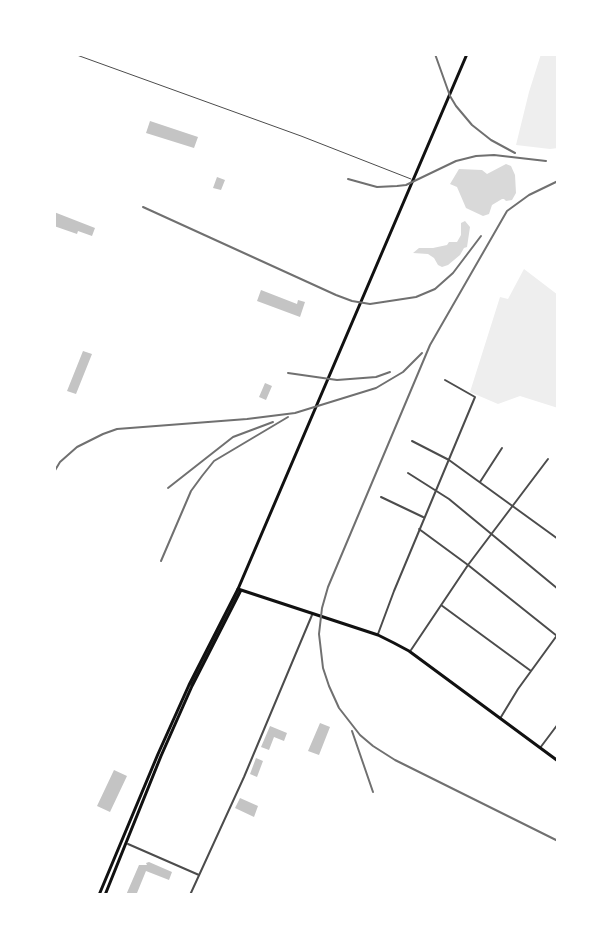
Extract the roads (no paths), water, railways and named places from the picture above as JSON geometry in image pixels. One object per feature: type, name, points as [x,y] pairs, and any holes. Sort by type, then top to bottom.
[{"type":"main road","points":[[102,895],[192,686],[239,589],[467,54]]},
{"type":"main road","points":[[239,589],[378,635],[409,651],[558,761]]},
{"type":"main road","points":[[102,895],[164,740],[239,589]]},
{"type":"street","points":[[378,635],[475,397],[445,380]]},
{"type":"street","points":[[412,441],[449,460],[558,539]]},
{"type":"street","points":[[479,483],[502,448]]},
{"type":"street","points":[[409,651],[468,565],[548,459]]},
{"type":"street","points":[[408,473],[436,489],[558,589]]},
{"type":"street","points":[[381,497],[424,517]]},
{"type":"street","points":[[419,529],[557,635],[500,718]]},
{"type":"street","points":[[440,605],[531,671]]},
{"type":"street","points":[[190,895],[254,754],[312,614]]},
{"type":"street","points":[[540,748],[558,724]]},
{"type":"street","points":[[126,843],[200,876]]},
{"type":"lane","points":[[74,54],[414,180]]},
{"type":"railway","points":[[435,54],[456,106],[472,125],[515,153]]},
{"type":"railway","points":[[348,179],[377,187],[397,186],[406,185],[456,161],[476,156],[546,161]]},
{"type":"railway","points":[[558,181],[529,195],[507,211],[430,345],[328,587],[319,634],[323,668],[329,686],[339,708],[360,735],[395,760],[558,841]]},
{"type":"railway","points":[[143,207],[336,295],[370,304],[416,297],[435,289],[453,273],[481,236]]},
{"type":"railway","points":[[54,472],[77,447],[117,429],[295,413],[376,388],[403,372],[422,353]]},
{"type":"railway","points":[[288,373],[337,380],[376,377],[390,372]]},
{"type":"railway","points":[[161,561],[191,491],[214,461],[288,417]]},
{"type":"railway","points":[[168,488],[233,437],[273,422]]},
{"type":"railway","points":[[352,731],[373,792]]}]
